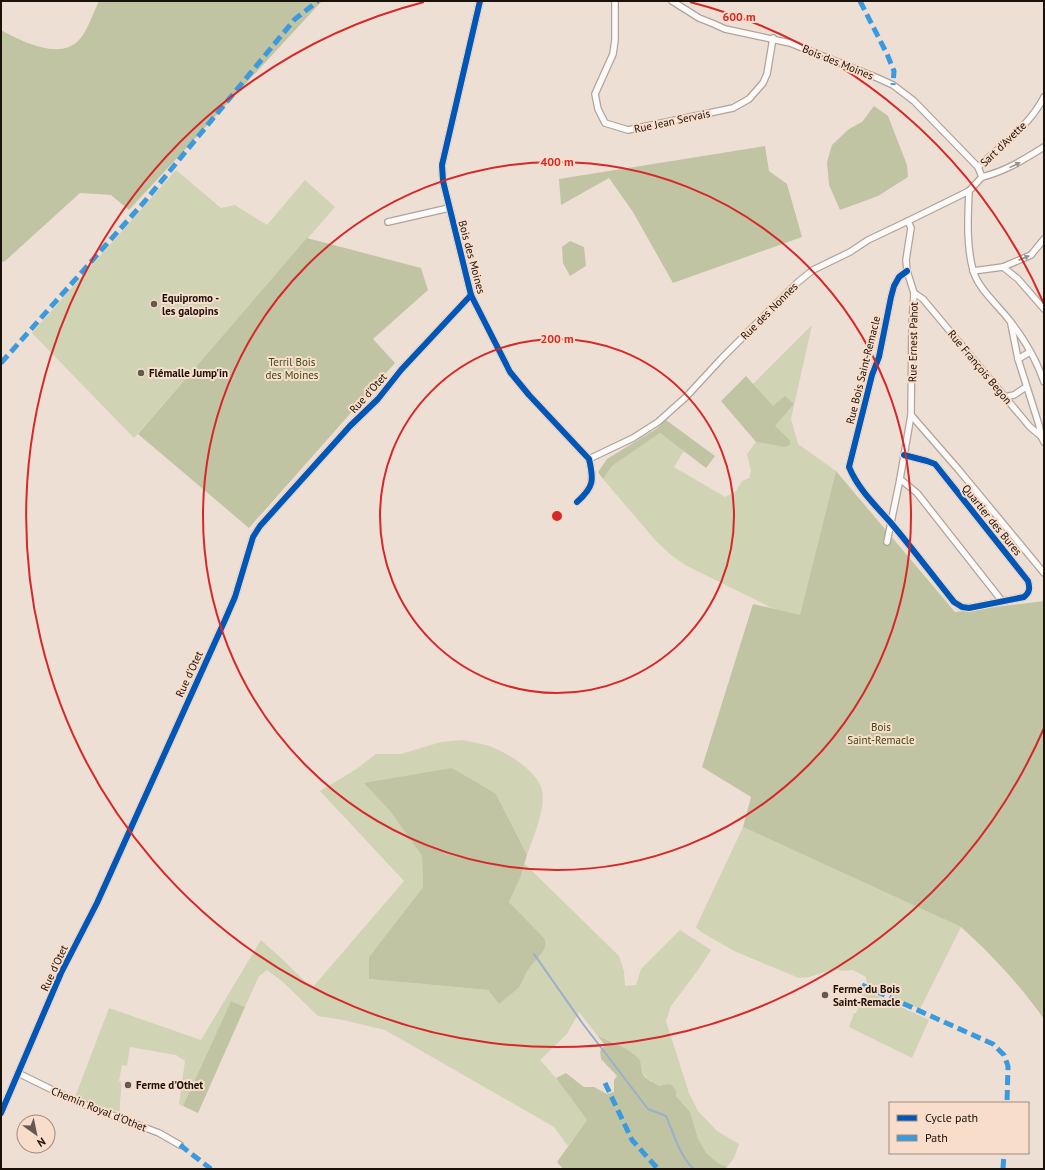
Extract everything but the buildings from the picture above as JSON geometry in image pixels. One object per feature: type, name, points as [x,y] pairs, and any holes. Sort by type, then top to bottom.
[{"type":"street","name":"Bois des Moines","points":[[480,1],[442,165],[443,181],[449,208],[470,295],[510,372],[529,395],[589,459]]},
{"type":"street","name":"Rue Jean Servais","points":[[615,1],[615,40],[613,54],[595,94],[598,109],[605,123],[628,130],[733,108],[749,99],[763,83],[773,38]]},
{"type":"street","name":"Bois des Moines","points":[[672,1],[699,18],[725,28],[773,38],[809,50],[893,85],[918,106],[978,167]]},
{"type":"street","name":"Sart d'Avette","points":[[969,191],[982,177],[978,167],[1024,124],[1040,105],[1044,97]]},
{"type":"street","points":[[982,177],[1000,172],[1044,147]]},
{"type":"street","points":[[969,191],[969,243],[973,271],[983,288],[1011,322],[1030,352],[1044,382]]},
{"type":"street","name":"Rue des Nonnes","points":[[589,459],[633,438],[658,422],[686,397],[722,358],[798,282],[813,270],[850,252],[868,240],[969,191]]},
{"type":"street","points":[[388,222],[449,208]]},
{"type":"street","points":[[907,271],[906,260],[911,228],[908,221]]},
{"type":"street","points":[[973,271],[1003,266],[1031,255],[1044,239]]},
{"type":"street","points":[[1003,266],[1018,279],[1044,309]]},
{"type":"street","name":"Rue Ernest Pahot","points":[[887,542],[892,524],[911,415],[914,293],[907,271]]},
{"type":"street","name":"Rue Bois Saint-Remacle","points":[[892,524],[853,477],[849,467],[872,375],[879,357],[894,286],[899,277],[907,271]]},
{"type":"street","name":"Rue François Begon","points":[[914,293],[923,298],[1030,428],[1041,436],[1044,442]]},
{"type":"street","name":"Rue d'Otet","points":[[1,1113],[62,973],[97,903],[225,620],[235,597],[253,537],[266,520],[350,426],[378,399],[402,370],[470,295]]},
{"type":"street","points":[[1011,322],[1018,359],[1039,425],[1041,436]]},
{"type":"street","points":[[1018,359],[1030,352]]},
{"type":"street","points":[[1005,397],[1014,395],[1026,387]]},
{"type":"street","points":[[911,415],[1044,573]]},
{"type":"street","name":"Quartier des Bures","points":[[904,455],[927,460],[935,464],[1028,581],[1030,589],[1028,593],[1024,596],[1002,601]]},
{"type":"street","points":[[577,502],[590,488],[592,473],[589,459]]},
{"type":"street","points":[[892,524],[954,602],[962,607],[970,608],[1002,601],[917,494],[900,480]]},
{"type":"street","name":"Chemin Royal d'Othet","points":[[18,1073],[75,1101],[159,1133],[180,1145]]},
{"type":"green space","points":[[99,1],[322,1],[129,210],[111,195],[80,193],[4,262],[1,261],[1,30],[29,44],[51,49],[62,49],[71,46],[79,40],[88,26]]},
{"type":"green space","points":[[874,106],[888,116],[907,165],[908,177],[878,196],[840,210],[829,185],[827,162],[832,145],[849,129],[862,122]]},
{"type":"green space","points":[[765,146],[769,171],[787,184],[802,237],[673,283],[633,212],[609,178],[561,205],[559,179]]},
{"type":"green space","name":"Equipromo - les galopins","points":[[176,170],[221,208],[235,205],[267,225],[305,180],[335,207],[134,438],[32,333]]},
{"type":"green space","name":"Terril Bois des Moines","points":[[307,238],[421,268],[428,290],[373,339],[395,363],[249,528],[138,434]]},
{"type":"green space","points":[[570,241],[584,247],[586,266],[570,276],[563,263],[562,247]]},
{"type":"green space","points":[[812,325],[791,419],[798,444],[836,471],[800,616],[774,609],[685,565],[671,555],[656,541],[603,479],[612,466],[660,433],[684,451],[674,467],[725,497],[736,491],[742,481],[749,478],[751,471],[747,454],[756,442],[784,447],[790,440],[774,426],[794,404],[773,407],[753,384]]},
{"type":"green space","points":[[746,376],[773,406],[785,396],[794,404],[775,426],[790,440],[790,445],[784,447],[756,442],[721,401]]},
{"type":"green space","points":[[666,420],[715,456],[706,468],[660,433],[612,466],[603,479],[598,472],[607,459],[656,429]]},
{"type":"green space","name":"Bois Saint-Remacle","points":[[836,471],[955,612],[1044,601],[1044,1019],[1005,971],[961,927],[743,827],[751,797],[702,767],[753,604],[800,615]]},
{"type":"green space","points":[[462,740],[486,745],[511,756],[527,769],[539,783],[543,797],[541,814],[527,855],[496,794],[365,783],[390,811],[422,856],[423,887],[369,957],[369,979],[488,990],[499,1004],[519,986],[528,969],[541,955],[544,938],[509,902],[525,864],[619,956],[624,971],[625,986],[636,985],[641,969],[680,930],[711,950],[671,1006],[666,1021],[689,1093],[698,1111],[717,1131],[739,1144],[734,1158],[727,1167],[718,1163],[706,1153],[698,1138],[690,1112],[676,1096],[676,1091],[667,1084],[659,1086],[647,1078],[644,1075],[641,1064],[615,1043],[597,1035],[579,1012],[567,1034],[540,1060],[556,1078],[587,1120],[568,1146],[554,1127],[385,1030],[318,1016],[283,982],[267,970],[259,976],[245,1007],[231,1001],[183,1106],[179,1104],[185,1061],[176,1055],[130,1047],[127,1066],[122,1065],[119,1081],[121,1082],[120,1112],[98,1106],[75,1097],[109,1008],[201,1040],[261,940],[312,988],[404,881],[320,791],[355,770],[376,754],[401,754],[441,742]]},
{"type":"green space","points":[[452,768],[496,794],[527,855],[521,876],[509,902],[544,938],[545,943],[543,951],[527,972],[519,987],[499,1004],[488,990],[369,979],[369,957],[423,887],[422,856],[390,811],[364,783]]},
{"type":"green space","points":[[743,827],[961,927],[920,1009],[867,985],[866,977],[853,970],[842,971],[834,969],[809,977],[799,978],[734,951],[701,932],[696,927]]},
{"type":"green space","points":[[864,990],[929,1020],[912,1058],[849,1027],[854,1013],[856,1013],[860,1004],[859,1003]]},
{"type":"green space","points":[[231,1001],[245,1007],[198,1113],[183,1106]]},
{"type":"green space","points":[[597,1035],[634,1054],[640,1060],[643,1074],[647,1079],[659,1086],[667,1084],[672,1085],[676,1091],[676,1096],[690,1112],[698,1138],[706,1153],[718,1163],[727,1167],[725,1169],[563,1169],[557,1162],[587,1120],[556,1078],[566,1073],[584,1087],[594,1087],[607,1094],[614,1092],[614,1080],[617,1076],[601,1059],[600,1051],[605,1045]]},
{"type":"waterway","points":[[534,954],[583,1024],[648,1109],[666,1116],[681,1151],[694,1169]]},
{"type":"marked path","points":[[1,363],[145,201],[295,19],[318,1]]},
{"type":"marked path","points":[[860,1],[894,71],[893,85]]},
{"type":"marked path","points":[[862,985],[993,1044],[1004,1055],[1008,1066],[1007,1102]]},
{"type":"marked path","points":[[605,1083],[632,1140],[658,1169]]},
{"type":"marked path","points":[[180,1145],[211,1169]]},
{"type":"marked path","points":[[1003,1169],[1004,1154]]},
{"type":"cycle path","points":[[480,1],[442,165],[443,181],[471,295],[510,372],[529,395],[589,459],[592,472],[590,487],[583,497],[577,502]]},
{"type":"cycle path","points":[[904,455],[935,464],[1028,581],[1029,590],[1024,597],[969,608],[962,607],[954,602],[891,523],[862,490],[849,467],[872,375],[879,357],[894,286],[899,277],[907,271]]},
{"type":"cycle path","points":[[1,1113],[61,973],[97,903],[225,620],[235,597],[253,537],[260,526],[350,426],[378,399],[401,370],[471,295]]},
{"type":"place","name":"Equipromo - les galopins","points":[[154,304]]},
{"type":"place","name":"Flémalle Jump'in","points":[[141,373]]},
{"type":"place","name":"Ferme du Bois Saint-Remacle","points":[[825,995]]},
{"type":"place","name":"Ferme d'Othet","points":[[128,1085]]}]
